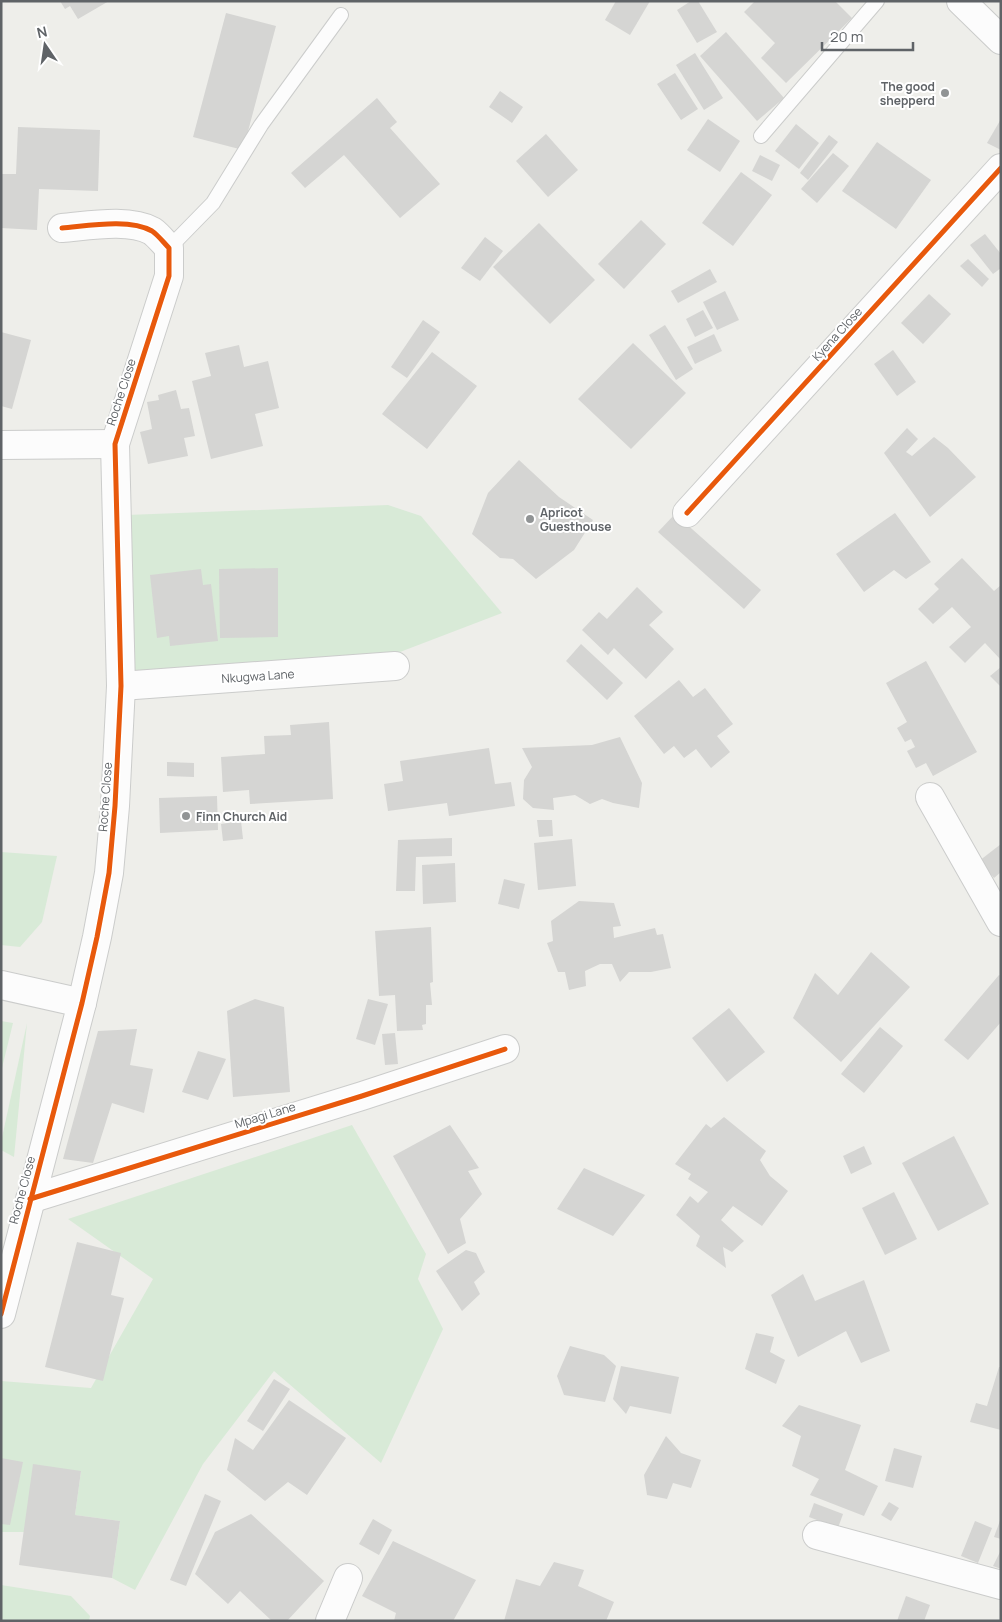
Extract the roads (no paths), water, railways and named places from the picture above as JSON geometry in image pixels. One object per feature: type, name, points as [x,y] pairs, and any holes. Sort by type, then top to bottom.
[{"type":"street","points":[[961,1],[1001,40]]},
{"type":"street","name":"Kyena Close","points":[[688,513],[1001,168]]},
{"type":"street","points":[[62,228],[118,224],[138,226],[153,232],[168,248]]},
{"type":"street","name":"Roche Close","points":[[1,1314],[82,1003],[109,872],[122,686],[115,444],[169,276],[168,248]]},
{"type":"street","points":[[1,445],[115,444]]},
{"type":"street","name":"Nkugwa Lane","points":[[122,686],[395,666]]},
{"type":"street","points":[[930,797],[1001,922]]},
{"type":"street","points":[[1,985],[82,1003]]},
{"type":"street","name":"Mpagi Lane","points":[[30,1200],[505,1049]]},
{"type":"street","points":[[817,1535],[1001,1585]]},
{"type":"street","points":[[330,1621],[348,1578]]},
{"type":"lane","points":[[761,136],[877,1]]},
{"type":"lane","points":[[168,248],[214,203],[261,126],[340,15]]},
{"type":"place","name":"The good shepperd","points":[[945,93]]},
{"type":"place","name":"Apricot Guesthouse","points":[[530,519]]},
{"type":"place","name":"Finn Church Aid","points":[[186,816]]}]
